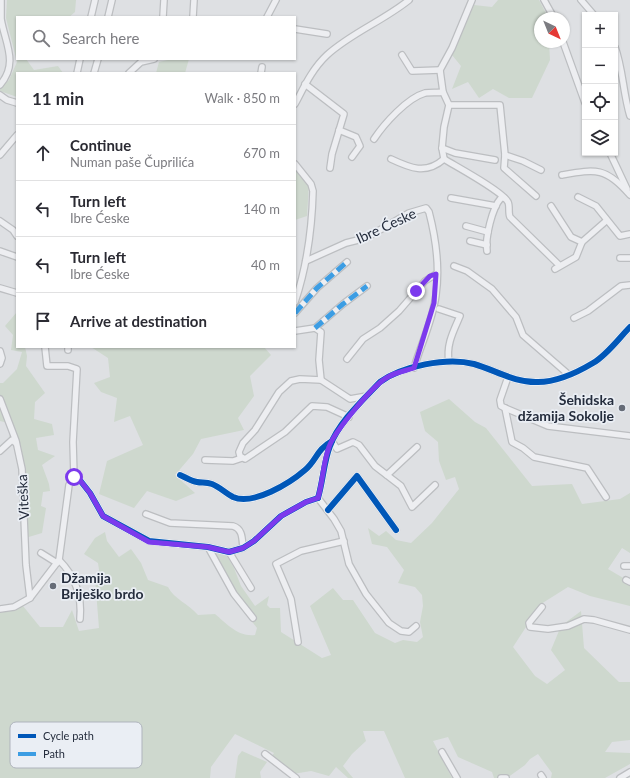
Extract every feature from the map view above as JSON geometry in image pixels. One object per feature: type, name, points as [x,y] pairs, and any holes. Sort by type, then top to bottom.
[{"type":"street","points":[[0,85],[7,76],[11,59],[1,18],[1,0]]},
{"type":"street","points":[[91,16],[95,0]]},
{"type":"street","points":[[108,16],[112,0]]},
{"type":"street","points":[[163,16],[164,0]]},
{"type":"street","points":[[193,16],[194,0]]},
{"type":"street","points":[[268,16],[276,0]]},
{"type":"street","points":[[296,102],[304,84],[320,63],[335,49],[391,14],[408,0]]},
{"type":"street","points":[[472,0],[452,48],[440,70],[443,92],[449,105],[444,127],[442,148],[444,159],[504,198],[509,204],[510,218],[557,267],[576,257],[582,242],[606,221]]},
{"type":"street","points":[[544,0],[551,12]]},
{"type":"street","points":[[581,0],[591,12]]},
{"type":"street","points":[[296,29],[327,34]]},
{"type":"street","points":[[565,48],[582,95]]},
{"type":"street","points":[[615,48],[620,63],[624,97],[630,116]]},
{"type":"street","points":[[402,55],[412,71],[440,70]]},
{"type":"street","points":[[77,72],[80,60]]},
{"type":"street","points":[[94,72],[98,60]]},
{"type":"street","points":[[130,72],[141,62],[150,60]]},
{"type":"street","points":[[261,72],[262,67]]},
{"type":"street","points":[[304,84],[344,113],[345,116],[339,130],[330,168]]},
{"type":"street","points":[[374,139],[385,123],[403,106],[424,93],[443,92]]},
{"type":"street","points":[[0,94],[6,100],[16,103]]},
{"type":"street","points":[[449,105],[500,104],[505,155],[504,168],[536,196]]},
{"type":"street","points":[[339,130],[356,137],[360,146],[352,157]]},
{"type":"street","points":[[0,155],[16,136]]},
{"type":"street","points":[[442,148],[456,154],[495,160]]},
{"type":"street","points":[[505,155],[523,161],[541,170]]},
{"type":"street","points":[[611,156],[630,195]]},
{"type":"street","points":[[391,159],[410,168],[435,167],[444,159]]},
{"type":"street","points":[[296,165],[311,184],[313,191],[309,246],[296,298]]},
{"type":"street","points":[[562,175],[584,171],[600,171],[617,180],[630,195]]},
{"type":"street","points":[[578,197],[596,206],[606,221],[620,236],[630,234]]},
{"type":"street","points":[[451,198],[496,206]]},
{"type":"street","points":[[470,241],[487,248],[488,232],[496,206],[501,198],[504,198]]},
{"type":"street","points":[[551,206],[571,237],[582,242]]},
{"type":"street","name":"Ibre Ćeske","points":[[306,261],[346,243],[366,238],[409,213],[426,208],[429,212],[436,247],[434,303],[414,368]]},
{"type":"street","points":[[0,221],[13,230],[16,234]]},
{"type":"street","points":[[466,226],[488,232]]},
{"type":"street","points":[[0,251],[16,257]]},
{"type":"street","points":[[620,258],[630,258]]},
{"type":"street","points":[[296,312],[316,288],[347,262]]},
{"type":"street","points":[[454,266],[467,271],[492,289],[516,317],[523,335],[568,374]]},
{"type":"street","points":[[347,359],[363,339],[380,328],[399,311],[425,281],[436,274]]},
{"type":"street","points":[[574,318],[588,311],[621,286],[630,285]]},
{"type":"street","points":[[296,331],[315,328],[367,286]]},
{"type":"street","points":[[0,288],[16,293]]},
{"type":"street","points":[[439,309],[460,316],[450,338],[447,351],[449,362]]},
{"type":"street","points":[[318,498],[332,441],[348,417],[367,396],[388,377],[414,368],[449,362],[473,364],[508,377],[539,382],[568,374],[595,362],[630,326]]},
{"type":"street","points":[[315,328],[321,332],[319,360],[321,380]]},
{"type":"street","points":[[0,609],[14,607],[30,598],[45,576],[58,561],[69,485],[74,477],[73,442],[77,369],[68,366],[47,366],[45,348]]},
{"type":"street","points":[[0,351],[2,358],[0,364]]},
{"type":"street","points":[[508,377],[500,400],[502,406],[505,408],[548,426],[630,436]]},
{"type":"street","points":[[242,458],[239,452],[243,443],[255,430],[279,392],[291,381],[300,379],[321,380],[350,399],[367,396]]},
{"type":"street","name":"Viteška","points":[[0,399],[16,443],[22,468],[26,565],[30,598]]},
{"type":"street","points":[[205,460],[233,461],[246,458],[272,441],[312,406],[327,408],[348,417]]},
{"type":"street","points":[[505,408],[512,442],[523,448],[534,457],[587,468],[606,497]]},
{"type":"street","points":[[0,452],[12,440],[16,443]]},
{"type":"street","points":[[180,475],[197,482],[213,485],[232,497],[239,499],[255,497],[272,492],[306,469],[322,446],[332,441]]},
{"type":"street","points":[[332,441],[336,449],[353,442],[357,443],[375,466],[404,489],[412,507],[435,485]]},
{"type":"street","points":[[387,475],[418,447]]},
{"type":"street","points":[[328,510],[357,476],[396,530]]},
{"type":"street","points":[[74,477],[79,479],[90,493],[103,516],[149,542],[208,547],[229,552],[243,548],[254,541],[281,516],[306,502],[318,498]]},
{"type":"street","points":[[318,498],[341,530],[349,564],[366,594],[389,622],[401,631],[409,632],[416,626]]},
{"type":"street","points":[[146,514],[170,523],[234,526],[240,531],[243,548]]},
{"type":"street","points":[[298,642],[291,599],[276,564],[301,551],[344,541]]},
{"type":"street","points":[[208,547],[234,594],[253,618]]},
{"type":"street","points":[[229,552],[251,588]]},
{"type":"street","points":[[41,554],[58,561],[65,566],[77,588],[81,610],[80,619]]},
{"type":"street","points":[[542,607],[529,623],[530,627],[548,629],[568,626],[584,619],[594,620],[630,630]]},
{"type":"street","points":[[442,752],[457,778]]},
{"type":"street","points":[[265,754],[296,778]]},
{"type":"street","points":[[620,778],[630,772]]},
{"type":"shaded area","points":[[7,0],[76,0],[75,12],[70,16],[16,16],[16,58],[6,18]]},
{"type":"shaded area","points":[[498,0],[539,0],[545,12],[534,12],[534,48],[549,48],[550,60],[532,98],[509,98],[493,89],[479,98],[468,82],[452,89],[461,66],[452,55],[474,5],[492,7]]},
{"type":"shaded area","points":[[16,60],[27,60],[34,70],[58,66],[62,72],[16,72],[16,97],[0,91],[0,88],[9,80]]},
{"type":"shaded area","points":[[168,60],[189,60],[185,72],[156,72],[159,62]]},
{"type":"shaded area","points":[[296,167],[309,183],[307,216],[296,220]]},
{"type":"shaded area","points":[[16,313],[16,348],[25,348],[27,356],[26,366],[45,393],[35,402],[34,419],[52,424],[54,435],[36,438],[38,450],[55,456],[42,465],[50,491],[43,492],[41,506],[46,508],[42,533],[22,539],[27,526],[21,445],[9,438],[12,427],[8,423],[0,421],[0,383],[3,383],[17,369],[22,352],[11,350],[13,335],[5,326]]},
{"type":"shaded area","points":[[93,348],[265,348],[271,355],[250,376],[254,396],[238,418],[244,430],[201,439],[193,454],[175,475],[195,493],[176,501],[147,491],[134,508],[99,494],[107,461],[143,445],[130,416],[114,422],[117,398],[101,392],[94,383],[110,377],[108,358]]},
{"type":"shaded area","points":[[449,399],[475,422],[486,428],[532,486],[572,484],[582,504],[620,499],[630,493],[630,553],[622,548],[608,569],[630,582],[630,606],[590,596],[568,587],[541,604],[513,647],[535,676],[547,684],[565,670],[551,650],[561,626],[581,611],[584,648],[619,682],[630,682],[630,740],[612,742],[605,752],[630,753],[630,764],[605,778],[551,778],[552,773],[538,754],[507,778],[494,778],[492,772],[458,757],[448,737],[433,741],[452,778],[405,778],[384,731],[363,731],[366,741],[352,754],[343,766],[353,778],[348,778],[336,767],[329,776],[311,771],[293,774],[272,756],[274,753],[235,734],[211,767],[210,778],[0,778],[0,609],[23,606],[40,627],[63,627],[72,610],[79,631],[99,628],[95,578],[99,570],[98,563],[84,554],[95,538],[105,532],[107,541],[119,557],[131,549],[141,563],[148,580],[168,587],[174,595],[198,615],[215,614],[228,626],[243,634],[255,635],[257,628],[230,593],[208,550],[225,553],[234,568],[241,586],[255,606],[269,596],[267,605],[270,608],[280,608],[281,632],[322,658],[331,655],[310,606],[333,588],[343,600],[353,600],[375,633],[395,643],[403,640],[417,642],[423,637],[420,622],[423,606],[422,595],[415,587],[398,583],[404,570],[387,547],[372,544],[368,528],[379,536],[386,531],[396,540],[411,543],[432,523],[459,489],[455,477],[446,480],[439,461],[438,442],[425,431],[420,412]]},
{"type":"shaded area","points":[[242,751],[267,762],[260,772],[261,778],[235,778],[238,756]]},
{"type":"marked path","points":[[296,312],[317,288],[347,262]]},
{"type":"marked path","points":[[315,328],[367,286]]},
{"type":"cycle path","points":[[318,498],[326,458],[334,437],[345,420],[359,404],[380,382],[389,376],[400,371],[425,364],[438,362],[463,362],[474,364],[505,376],[521,380],[530,382],[545,382],[574,373],[598,360],[630,327]]},
{"type":"cycle path","points":[[180,475],[190,480],[212,484],[233,497],[241,499],[261,496],[281,487],[298,475],[309,466],[320,451],[332,441]]},
{"type":"cycle path","points":[[328,510],[357,476],[396,530]]},
{"type":"cycle path","points":[[74,477],[79,479],[90,493],[103,516],[149,541],[208,547],[229,552],[243,548],[254,541],[281,516],[306,502],[318,498]]},
{"type":"place","name":"Šehidska džamija Sokolje","points":[[622,408]]},
{"type":"place","name":"Džamija Briješko brdo","points":[[53,586]]},
{"type":"route","points":[[74,477],[79,479],[90,493],[103,516],[149,542],[208,547],[229,552],[243,548],[254,541],[281,516],[306,502],[318,498],[329,448],[337,432],[348,417],[380,382],[394,374],[414,368],[418,352],[428,328],[436,295],[436,274],[430,276],[416,291]]}]
